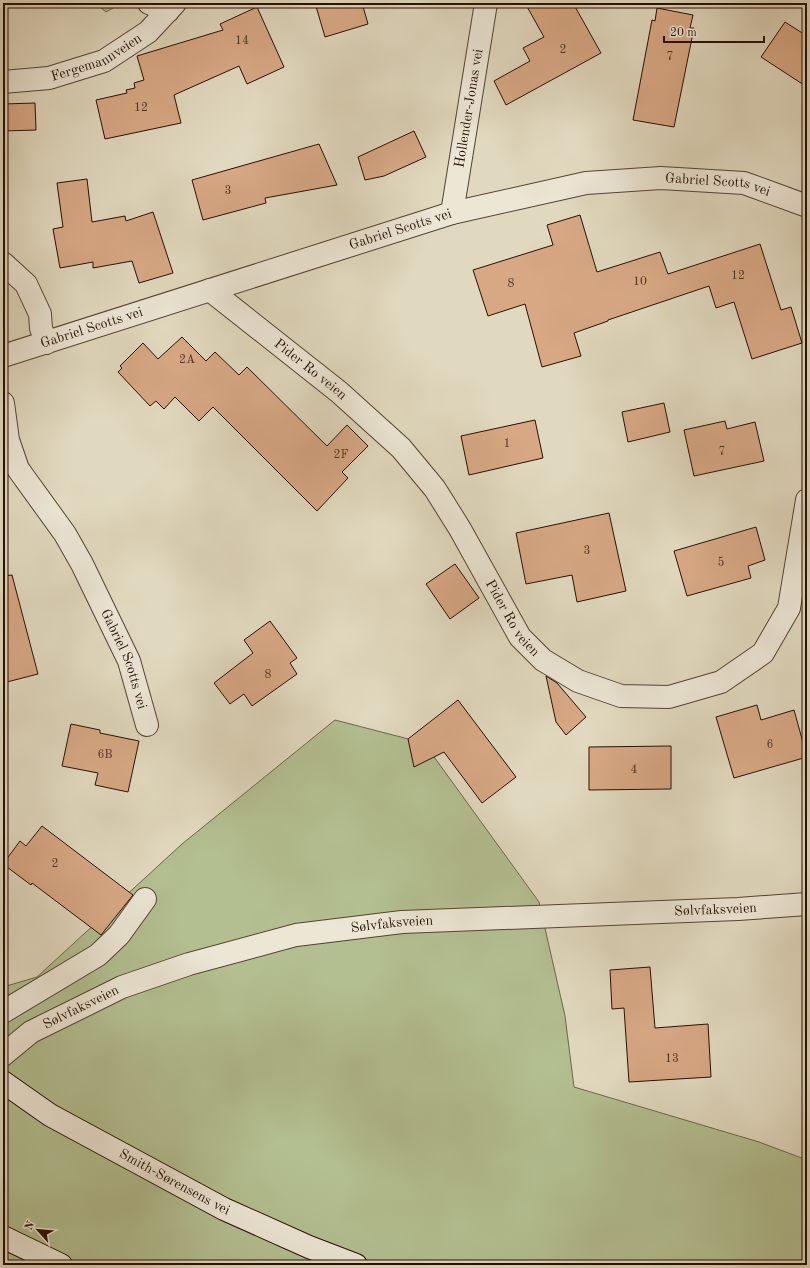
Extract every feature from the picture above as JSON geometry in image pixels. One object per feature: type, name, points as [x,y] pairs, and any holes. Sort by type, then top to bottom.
[{"type":"street","name":"Hollender-Jonas vei","points":[[452,213],[486,3]]},
{"type":"street","name":"Fergemannveien","points":[[3,82],[49,78],[104,61],[148,32],[164,6]]},
{"type":"street","name":"Gabriel Scotts vei","points":[[3,356],[452,213],[586,183],[660,178],[744,183],[807,206]]},
{"type":"street","points":[[3,263],[26,284],[40,314],[41,328],[46,343]]},
{"type":"street","name":"Pider Ro veien","points":[[210,290],[339,392],[401,448],[435,489],[460,529],[520,637],[543,660],[578,681],[621,696],[669,697],[721,682],[762,653],[789,608],[807,500]]},
{"type":"street","name":"Gabriel Scotts vei","points":[[3,403],[8,440],[18,468],[65,534],[82,564],[129,661],[146,726]]},
{"type":"street","points":[[3,1012],[98,955],[119,935],[145,899]]},
{"type":"street","name":"Sølvfaksveien","points":[[3,1055],[31,1032],[122,987],[188,964],[296,936],[402,922],[738,909],[807,904]]},
{"type":"street","name":"Smith-Sørensens vei","points":[[3,1082],[50,1115],[224,1209],[309,1247],[356,1265]]},
{"type":"street","points":[[3,1237],[61,1265]]},
{"type":"green space","points":[[95,3],[122,3],[106,12]]},
{"type":"green space","points":[[335,720],[424,743],[539,902],[565,1016],[574,1087],[759,1142],[807,1160],[807,1265],[3,1265],[3,987],[37,977],[182,844]]},
{"type":"building","points":[[315,3],[362,3],[368,24],[325,37]]},
{"type":"building","points":[[525,3],[573,3],[601,53],[506,105],[494,81],[530,61],[523,48],[544,37]]},
{"type":"building","points":[[257,7],[284,67],[247,84],[239,66],[174,95],[181,123],[105,139],[96,100],[127,93],[126,90],[135,88],[134,83],[144,80],[137,56],[223,30],[220,24]]},
{"type":"building","points":[[657,8],[693,15],[690,28],[694,28],[674,127],[633,120],[652,20],[655,21]]},
{"type":"building","points":[[785,22],[807,36],[807,87],[761,57]]},
{"type":"building","points":[[35,103],[36,130],[3,131],[3,104]]},
{"type":"building","points":[[414,131],[426,157],[384,176],[365,180],[358,157]]},
{"type":"building","points":[[319,144],[337,185],[265,198],[266,203],[203,220],[192,180]]},
{"type":"building","points":[[87,179],[92,222],[125,216],[126,221],[153,212],[173,273],[139,283],[132,261],[93,268],[93,262],[60,268],[53,229],[63,227],[57,183]]},
{"type":"building","points":[[580,215],[597,272],[660,252],[668,274],[760,244],[781,310],[791,307],[802,343],[752,359],[734,302],[716,308],[709,286],[574,333],[581,356],[542,367],[525,304],[488,316],[473,270],[553,245],[547,225]]},
{"type":"building","points":[[182,337],[206,361],[215,352],[239,375],[247,367],[327,446],[347,425],[368,446],[342,472],[348,478],[317,511],[213,407],[199,421],[175,397],[164,409],[156,401],[150,406],[118,372],[122,368],[120,366],[143,343],[158,359]]},
{"type":"building","points":[[664,403],[670,432],[628,442],[622,412]]},
{"type":"building","points":[[535,420],[543,458],[469,475],[461,436]]},
{"type":"building","points":[[725,421],[727,429],[755,422],[764,461],[694,476],[684,430]]},
{"type":"building","points":[[609,513],[626,591],[577,602],[572,575],[526,584],[516,533]]},
{"type":"building","points":[[756,527],[765,560],[748,566],[751,578],[687,596],[674,551]]},
{"type":"building","points":[[455,564],[479,598],[450,619],[426,584]]},
{"type":"building","points":[[12,575],[38,674],[3,683],[3,576]]},
{"type":"building","points":[[270,621],[297,658],[290,663],[297,674],[252,706],[244,694],[230,704],[214,683],[253,653],[244,640]]},
{"type":"building","points":[[546,676],[557,683],[586,717],[566,735],[556,722]]},
{"type":"building","points":[[458,700],[516,777],[482,803],[444,752],[414,767],[408,739]]},
{"type":"building","points":[[757,705],[761,720],[794,710],[807,757],[734,778],[716,717]]},
{"type":"building","points":[[71,724],[100,730],[100,733],[139,741],[128,792],[95,785],[98,773],[62,766]]},
{"type":"building","points":[[671,746],[671,789],[589,790],[589,747]]},
{"type":"building","points":[[42,826],[133,895],[101,935],[32,883],[31,885],[3,864],[20,841],[26,846]]},
{"type":"building","points":[[650,967],[655,1028],[708,1024],[711,1077],[629,1082],[624,1008],[612,1009],[610,970]]}]
